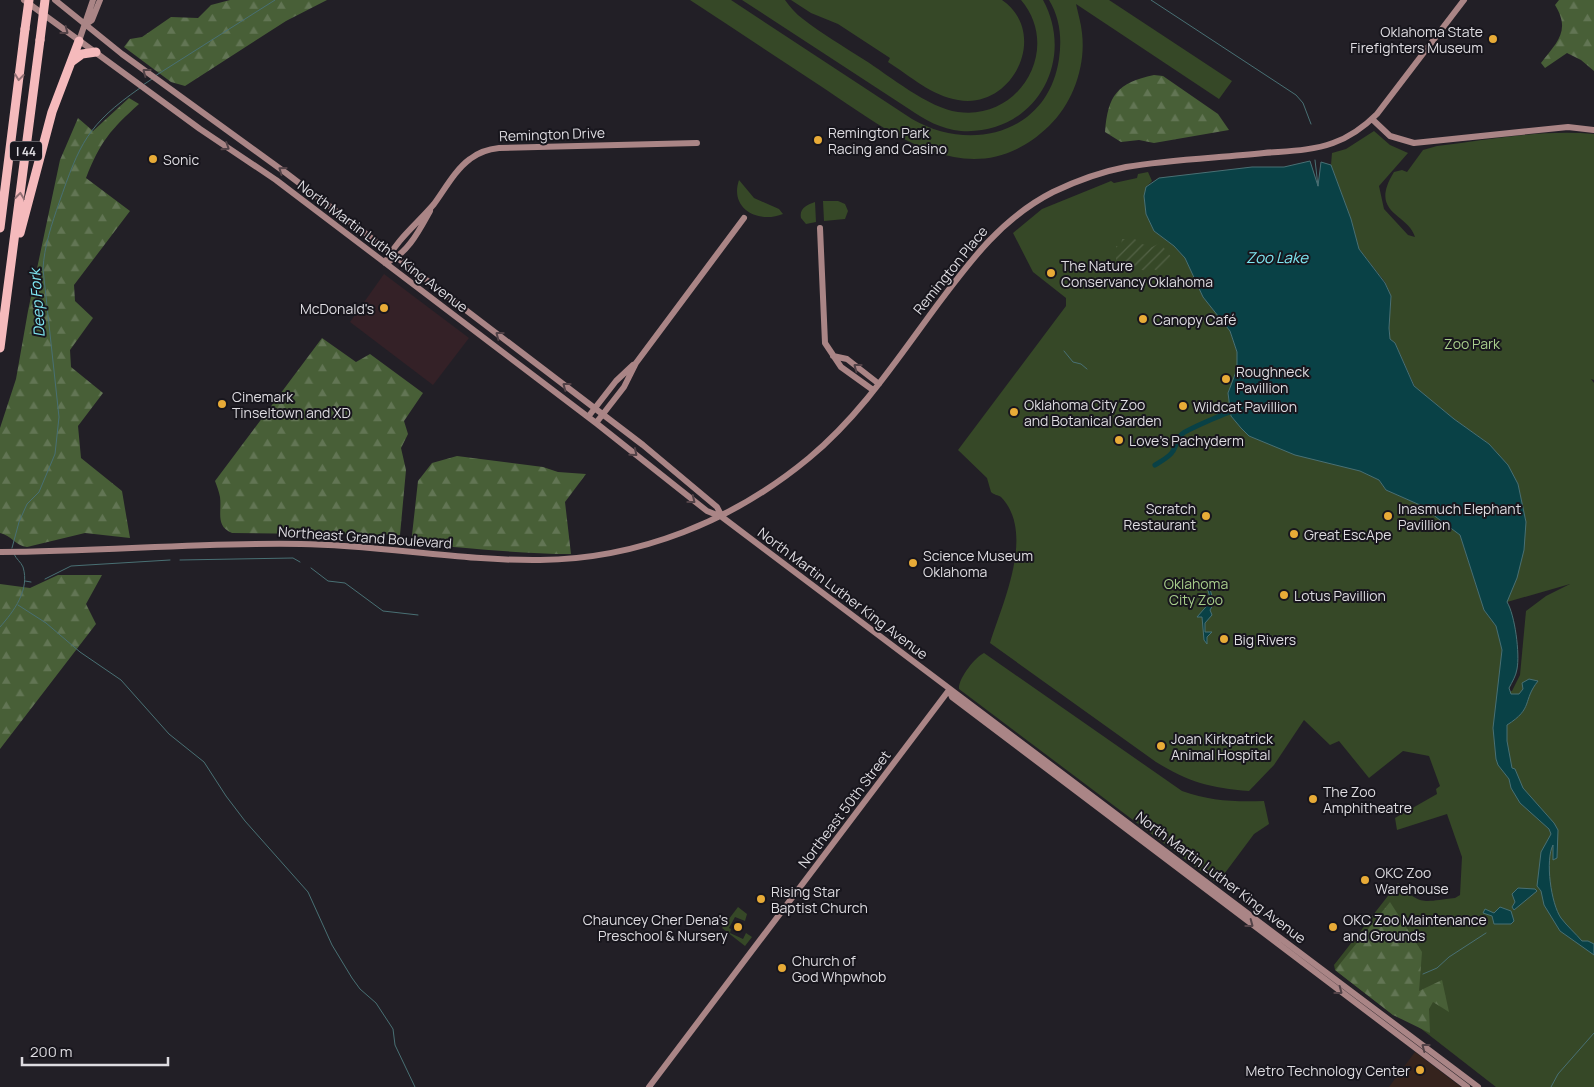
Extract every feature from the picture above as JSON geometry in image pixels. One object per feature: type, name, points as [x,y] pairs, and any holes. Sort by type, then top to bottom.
[{"type":"highway","name":"I 44","points":[[0,228],[29,0]]},
{"type":"highway","name":"I 44","points":[[0,348],[45,0]]},
{"type":"highway","points":[[12,262],[52,112],[79,41]]},
{"type":"highway","points":[[71,62],[82,54],[96,52]]},
{"type":"main road","name":"North Martin Luther King Avenue","points":[[24,0],[161,101],[276,180],[596,423],[707,511],[722,517],[1478,1087]]},
{"type":"main road","name":"North Martin Luther King Avenue","points":[[55,0],[122,54],[286,173],[603,414],[652,452],[717,508],[722,517]]},
{"type":"main road","points":[[85,25],[92,20],[100,0]]},
{"type":"main road","points":[[1464,0],[1372,119],[1390,136],[1414,144],[1568,127],[1594,130]]},
{"type":"main road","points":[[79,41],[92,2]]},
{"type":"main road","points":[[74,14],[92,2]]},
{"type":"main road","name":"Remington Place","points":[[722,517],[777,482],[815,453],[844,425],[879,384],[983,246],[1006,223],[1048,195],[1080,180],[1125,168],[1322,146],[1354,134],[1372,119]]},
{"type":"main road","name":"Remington Drive","points":[[385,263],[390,252],[411,226],[432,205],[464,164],[479,153],[492,149],[697,143]]},
{"type":"main road","name":"Remington Drive","points":[[398,258],[419,231],[432,205]]},
{"type":"main road","points":[[596,423],[624,387],[636,363],[744,218]]},
{"type":"main road","points":[[820,228],[824,343],[841,367],[873,390]]},
{"type":"main road","points":[[385,263],[398,258]]},
{"type":"main road","points":[[834,356],[847,359],[879,384]]},
{"type":"main road","points":[[588,417],[616,380],[636,363]]},
{"type":"main road","name":"Northeast Grand Boulevard","points":[[0,552],[266,543],[313,544],[484,558],[576,559],[629,550],[722,517]]},
{"type":"main road","name":"North Martin Luther King Avenue","points":[[949,690],[952,697],[1467,1087]]},
{"type":"main road","name":"Northeast 50th Street","points":[[650,1087],[949,690]]},
{"type":"shaded area","points":[[384,274],[469,338],[433,385],[350,322]]},
{"type":"shaded area","name":"Metro Technology Center","points":[[1415,1052],[1461,1087],[1389,1087]]},
{"type":"green space","points":[[230,0],[327,0],[286,21],[185,86],[171,82],[124,47],[130,39],[142,37],[171,17],[198,18],[211,5]]},
{"type":"green space","points":[[690,0],[731,0],[912,119],[935,129],[958,135],[981,135],[1003,130],[1023,120],[1040,105],[1052,85],[1060,51],[1058,21],[1049,0],[1109,0],[1232,81],[1219,99],[1076,4],[1083,46],[1080,71],[1071,95],[1057,117],[1049,126],[1020,148],[990,158],[960,158],[931,151],[902,138]]},
{"type":"green space","points":[[742,0],[785,0],[796,13],[825,35],[922,98],[946,109],[958,112],[980,112],[1000,105],[1016,93],[1028,77],[1035,59],[1037,39],[1033,19],[1021,0],[1043,0],[1052,24],[1055,47],[1051,70],[1042,91],[1028,108],[1009,121],[987,129],[954,130],[921,117]]},
{"type":"green space","points":[[791,0],[1002,0],[1016,14],[1023,31],[1024,49],[1019,66],[1009,81],[995,93],[978,100],[948,98],[922,85],[888,62],[890,58],[838,24],[811,13]]},
{"type":"green space","points":[[1559,0],[1594,0],[1594,71],[1581,60],[1567,53],[1545,68],[1541,63],[1557,42],[1562,29],[1560,14],[1555,5]]},
{"type":"green space","points":[[1154,75],[1163,76],[1218,114],[1229,130],[1154,143],[1139,140],[1121,142],[1105,132],[1109,109],[1117,93],[1131,82]]},
{"type":"green space","points":[[129,98],[139,104],[107,137],[96,155],[86,178],[130,211],[74,285],[75,301],[93,318],[70,350],[71,367],[103,393],[78,426],[81,458],[122,491],[130,538],[85,533],[27,547],[0,533],[0,428],[16,379],[28,311],[60,160],[78,118],[93,131]]},
{"type":"green space","points":[[1374,131],[1390,145],[1408,153],[1379,186],[1384,209],[1408,235],[1415,237],[1411,229],[1387,205],[1385,196],[1387,186],[1394,172],[1402,170],[1407,172],[1423,150],[1437,146],[1535,134],[1594,134],[1594,380],[1591,379],[1594,383],[1594,1087],[1496,1087],[1415,1024],[1393,1015],[1335,970],[1334,965],[1398,883],[1412,896],[1424,901],[1455,898],[1460,895],[1462,857],[1447,814],[1397,830],[1395,818],[1437,794],[1436,789],[1440,786],[1429,756],[1403,751],[1369,778],[1339,741],[1330,745],[1304,720],[1274,765],[1249,791],[1211,786],[1179,775],[1156,762],[990,643],[1013,569],[1016,530],[1011,512],[1001,497],[991,492],[987,478],[958,450],[1066,306],[1066,298],[1033,272],[1013,233],[1042,209],[1111,181],[1114,183],[1137,178],[1138,174],[1148,172],[1152,181],[1146,187],[1146,214],[1154,231],[1174,246],[1185,258],[1203,297],[1230,331],[1237,352],[1237,369],[1228,393],[1231,416],[1249,436],[1360,471],[1379,480],[1386,490],[1420,505],[1460,535],[1484,610],[1496,626],[1502,650],[1498,694],[1512,691],[1520,675],[1526,611],[1546,596],[1570,584],[1507,602],[1526,522],[1518,484],[1508,465],[1489,444],[1454,419],[1415,387],[1395,343],[1390,339],[1391,296],[1385,282],[1359,249],[1351,219],[1331,165],[1332,153],[1346,149]]},
{"type":"green space","points":[[739,180],[754,198],[779,209],[783,214],[765,217],[748,212],[738,199]]},
{"type":"green space","points":[[823,201],[838,201],[845,204],[848,211],[845,219],[824,221]]},
{"type":"green space","points":[[815,202],[816,222],[806,224],[801,218],[802,209]]},
{"type":"green space","points":[[1122,239],[1135,239],[1139,243],[1152,247],[1160,243],[1172,258],[1159,272],[1152,268],[1145,271],[1137,268],[1130,274],[1116,261],[1116,246],[1121,246]]},
{"type":"green space","points":[[322,338],[356,362],[370,354],[423,393],[404,421],[408,434],[401,448],[406,470],[400,535],[232,533],[223,527],[221,522],[220,497],[215,481]]},
{"type":"green space","points":[[457,456],[543,467],[558,472],[586,474],[565,502],[571,554],[511,552],[411,544],[418,481],[432,463]]},
{"type":"green space","points":[[58,575],[102,575],[86,604],[96,624],[0,749],[0,584],[30,588]]},
{"type":"green space","points":[[984,653],[1182,791],[1222,800],[1264,801],[1269,824],[1254,834],[1219,881],[1214,881],[959,689],[961,680],[968,669]]},
{"type":"green space","points":[[1390,902],[1422,952],[1419,991],[1442,980],[1449,1012],[1433,1002],[1429,1009],[1430,1033],[1393,1015],[1335,970]]},
{"type":"green space","points":[[738,907],[747,914],[745,921],[735,917],[729,928],[731,929],[730,933],[743,939],[746,933],[752,937],[745,946],[722,928]]},
{"type":"water","name":"Zoo Lake","points":[[1310,161],[1318,186],[1321,162],[1331,165],[1351,219],[1359,249],[1385,283],[1391,296],[1390,339],[1395,343],[1414,386],[1454,419],[1489,444],[1508,465],[1518,484],[1526,522],[1524,550],[1517,578],[1507,602],[1514,625],[1518,654],[1516,672],[1509,688],[1511,694],[1519,694],[1523,689],[1522,683],[1529,679],[1538,681],[1521,714],[1507,725],[1507,741],[1512,768],[1515,769],[1523,788],[1558,830],[1557,858],[1553,860],[1553,845],[1549,861],[1550,882],[1557,911],[1563,921],[1582,941],[1594,944],[1594,955],[1560,931],[1544,905],[1541,891],[1537,886],[1541,852],[1551,834],[1549,829],[1520,803],[1511,788],[1509,779],[1498,765],[1496,759],[1493,728],[1502,650],[1496,626],[1484,610],[1460,535],[1420,505],[1386,490],[1379,480],[1360,471],[1295,455],[1249,436],[1241,428],[1231,416],[1228,393],[1237,369],[1237,352],[1230,331],[1203,297],[1185,258],[1174,246],[1154,231],[1146,214],[1144,196],[1146,187],[1159,178],[1252,167],[1284,167]]},
{"type":"water","points":[[1211,579],[1214,582],[1210,589],[1214,603],[1210,610],[1212,615],[1205,623],[1205,632],[1212,632],[1207,637],[1207,644],[1204,640],[1202,617],[1197,617],[1211,601],[1207,587]]},
{"type":"water","points":[[1518,888],[1535,889],[1537,891],[1514,910],[1512,907],[1515,902],[1512,894]]},
{"type":"water","points":[[1500,907],[1511,911],[1514,921],[1511,924],[1494,924],[1492,916],[1483,913],[1485,909],[1494,913]]},
{"type":"waterway","name":"Deep Fork","points":[[155,76],[275,0]]},
{"type":"waterway","points":[[1151,0],[1296,95],[1303,103],[1311,124]]},
{"type":"waterway","name":"Deep Fork","points":[[143,85],[152,79]]},
{"type":"waterway","name":"Deep Fork","points":[[12,548],[19,522],[27,504],[39,492],[55,454],[59,417],[43,269],[49,235],[73,165],[88,137],[108,113],[140,88]]},
{"type":"waterway","points":[[1315,160],[1318,186]]},
{"type":"waterway","points":[[1064,351],[1073,362],[1081,364],[1087,369]]},
{"type":"waterway","points":[[1155,465],[1172,453],[1182,434],[1231,412]]},
{"type":"waterway","name":"Deep Fork","points":[[0,627],[19,600],[24,584],[23,567],[14,554]]},
{"type":"waterway","points":[[180,560],[293,558],[300,562]]},
{"type":"waterway","points":[[45,579],[71,566],[170,560]]},
{"type":"waterway","points":[[311,568],[328,581],[345,583],[383,611],[418,615]]},
{"type":"waterway","name":"Deep Fork","points":[[25,581],[31,582]]},
{"type":"waterway","points":[[18,605],[46,623],[80,652],[121,680],[169,734],[204,762],[245,821],[308,892],[332,945],[352,978],[360,989],[376,1003],[393,1029],[395,1045],[415,1087]]},
{"type":"waterway","points":[[1423,974],[1437,968],[1449,957],[1486,933]]},
{"type":"waterway","points":[[1551,1087],[1558,1074],[1594,1033]]},
{"type":"place","name":"Oklahoma State Firefighters Museum","points":[[1493,39]]},
{"type":"place","name":"Remington Park Racing and Casino","points":[[818,140]]},
{"type":"place","name":"Sonic","points":[[153,159]]},
{"type":"place","name":"The Nature Conservancy Oklahoma","points":[[1051,273]]},
{"type":"place","name":"McDonald's","points":[[384,308]]},
{"type":"place","name":"Canopy Café","points":[[1143,319]]},
{"type":"place","name":"Roughneck Pavillion","points":[[1226,379]]},
{"type":"place","name":"Cinemark Tinseltown and XD","points":[[222,404]]},
{"type":"place","name":"Wildcat Pavillion","points":[[1183,406]]},
{"type":"place","name":"Oklahoma City Zoo and Botanical Garden","points":[[1014,412]]},
{"type":"place","name":"Love's Pachyderm","points":[[1119,440]]},
{"type":"place","name":"Scratch Restaurant","points":[[1206,516]]},
{"type":"place","name":"Inasmuch Elephant Pavillion","points":[[1388,516]]},
{"type":"place","name":"Great EscApe","points":[[1294,534]]},
{"type":"place","name":"Science Museum Oklahoma","points":[[913,563]]},
{"type":"place","name":"Lotus Pavillion","points":[[1284,595]]},
{"type":"place","name":"Big Rivers","points":[[1224,639]]},
{"type":"place","name":"Joan Kirkpatrick Animal Hospital","points":[[1161,746]]},
{"type":"place","name":"The Zoo Amphitheatre","points":[[1313,799]]},
{"type":"place","name":"OKC Zoo Warehouse","points":[[1365,880]]},
{"type":"place","name":"Rising Star Baptist Church","points":[[761,899]]},
{"type":"place","name":"Chauncey Cher Dena's Preschool & Nursery","points":[[738,927]]},
{"type":"place","name":"OKC Zoo Maintenance and Grounds","points":[[1333,927]]},
{"type":"place","name":"Church of God Whpwhob","points":[[782,968]]},
{"type":"place","name":"Metro Technology Center","points":[[1420,1070]]},
{"type":"park label","name":"Zoo Park","points":[[1472,343]]},
{"type":"park label","name":"Oklahoma City Zoo","points":[[1196,592]]}]
